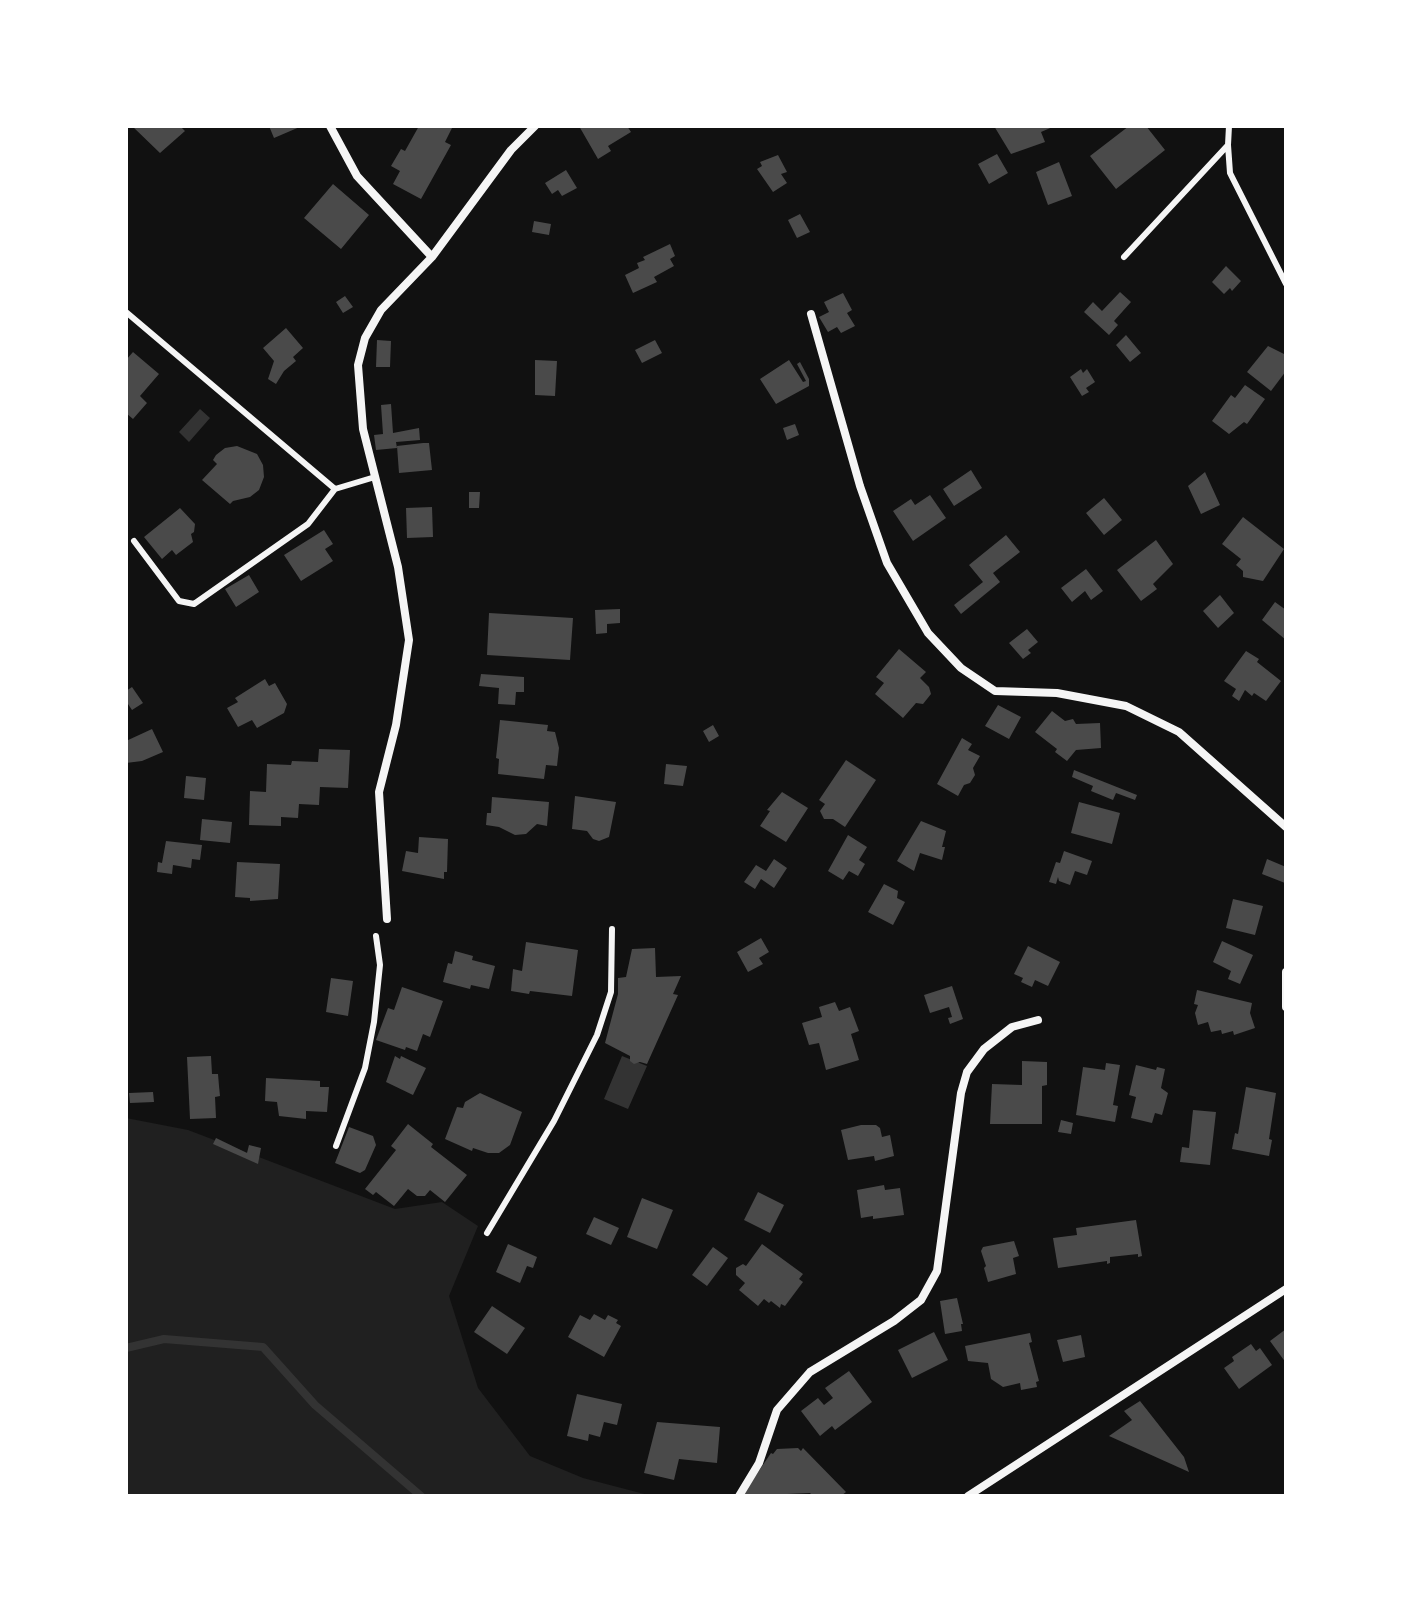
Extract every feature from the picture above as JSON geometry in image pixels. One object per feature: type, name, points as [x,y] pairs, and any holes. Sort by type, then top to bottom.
[{"type":"street","points":[[330,126],[357,176],[432,257]]},
{"type":"street","points":[[387,919],[379,792],[396,725],[409,640],[398,567],[363,429],[358,365],[365,338],[381,310],[432,257],[511,150],[535,126]]},
{"type":"street","points":[[811,314],[860,486],[887,563],[928,633],[961,668],[995,691],[1057,693],[1126,706],[1179,732],[1286,827]]},
{"type":"street","points":[[1286,972],[1286,1007]]},
{"type":"street","points":[[739,1496],[759,1463],[777,1410],[810,1372],[894,1321],[921,1300],[937,1271],[961,1093],[967,1072],[984,1049],[1012,1027],[1038,1020]]},
{"type":"street","points":[[968,1496],[1286,1289]]},
{"type":"lane","points":[[1229,126],[1230,173],[1286,284]]},
{"type":"lane","points":[[1124,257],[1228,145]]},
{"type":"lane","points":[[126,312],[335,489]]},
{"type":"lane","points":[[134,541],[179,601],[194,604],[308,524],[335,489],[375,477]]},
{"type":"lane","points":[[487,1233],[554,1121],[597,1035],[611,992],[612,929]]},
{"type":"lane","points":[[336,1146],[365,1068],[374,1022],[380,965],[376,936]]},
{"type":"shaded area","points":[[200,409],[210,418],[189,442],[179,432]]},
{"type":"shaded area","points":[[622,1056],[647,1066],[628,1109],[604,1099]]},
{"type":"shaded area","points":[[126,1118],[188,1130],[395,1209],[442,1202],[478,1226],[449,1296],[478,1388],[530,1456],[583,1478],[652,1496],[126,1496]]},
{"type":"building","points":[[132,126],[180,126],[185,131],[160,153]]},
{"type":"building","points":[[269,126],[302,126],[274,138]]},
{"type":"building","points":[[419,126],[453,126],[445,142],[451,145],[421,199],[393,184],[400,171],[391,166],[401,149],[405,151]]},
{"type":"building","points":[[579,126],[627,126],[631,132],[608,146],[611,151],[598,159]]},
{"type":"building","points":[[994,126],[1055,126],[1041,132],[1045,142],[1011,154]]},
{"type":"building","points":[[1129,126],[1146,126],[1165,150],[1116,189],[1090,156]]},
{"type":"building","points":[[997,154],[1008,173],[989,184],[978,164]]},
{"type":"building","points":[[778,155],[787,172],[781,174],[787,183],[773,192],[757,169],[762,166],[760,162]]},
{"type":"building","points":[[1059,162],[1072,196],[1048,205],[1036,172]]},
{"type":"building","points":[[566,170],[577,188],[562,196],[558,190],[552,194],[545,183]]},
{"type":"building","points":[[333,184],[369,215],[341,249],[304,218]]},
{"type":"building","points":[[800,214],[810,232],[797,238],[788,220]]},
{"type":"building","points":[[534,221],[551,224],[549,235],[532,232]]},
{"type":"building","points":[[670,244],[675,256],[670,259],[674,266],[654,277],[657,282],[633,293],[625,275],[639,268],[637,263],[645,260],[643,257]]},
{"type":"building","points":[[1226,266],[1241,281],[1232,291],[1230,288],[1224,294],[1212,282]]},
{"type":"building","points":[[1120,292],[1131,302],[1114,321],[1118,325],[1109,335],[1084,312],[1093,302],[1102,311]]},
{"type":"building","points":[[843,293],[852,310],[847,313],[855,326],[841,333],[837,327],[828,332],[819,317],[829,312],[824,302]]},
{"type":"building","points":[[345,296],[353,307],[343,313],[336,302]]},
{"type":"building","points":[[286,328],[303,348],[293,357],[296,361],[284,371],[276,384],[268,379],[274,361],[263,348]]},
{"type":"building","points":[[1126,335],[1141,353],[1130,362],[1116,345]]},
{"type":"building","points":[[377,340],[391,341],[390,367],[376,367]]},
{"type":"building","points":[[655,340],[662,353],[642,363],[635,350]]},
{"type":"building","points":[[1268,346],[1286,355],[1286,371],[1271,391],[1247,372]]},
{"type":"building","points":[[133,352],[159,374],[140,396],[147,403],[133,419],[126,413],[126,360]]},
{"type":"building","points":[[535,360],[557,361],[555,396],[535,395]]},
{"type":"building","points":[[789,360],[803,382],[806,381],[797,364],[800,362],[809,379],[809,386],[776,404],[760,379]]},
{"type":"building","points":[[1081,369],[1083,373],[1087,369],[1095,382],[1086,388],[1089,392],[1082,396],[1070,377]]},
{"type":"building","points":[[1245,385],[1265,399],[1247,424],[1244,422],[1229,434],[1212,421],[1231,395],[1235,398]]},
{"type":"building","points":[[391,404],[393,433],[419,428],[420,440],[396,442],[397,448],[376,450],[374,435],[383,434],[381,405]]},
{"type":"building","points":[[795,424],[799,435],[787,440],[783,428]]},
{"type":"building","points":[[429,443],[432,470],[399,473],[397,446]]},
{"type":"building","points":[[237,446],[257,454],[263,465],[264,477],[259,490],[230,504],[202,480],[217,464],[213,460],[216,455],[225,448]]},
{"type":"building","points":[[971,470],[982,488],[954,506],[943,489]]},
{"type":"building","points":[[1205,472],[1220,505],[1201,514],[1188,486]]},
{"type":"building","points":[[469,492],[480,492],[479,508],[469,508]]},
{"type":"building","points":[[930,495],[946,518],[913,541],[893,511],[911,499],[915,505]]},
{"type":"building","points":[[1104,498],[1122,520],[1104,535],[1086,513]]},
{"type":"building","points":[[432,507],[433,537],[407,538],[406,508]]},
{"type":"building","points":[[180,508],[195,524],[191,534],[193,542],[176,555],[172,550],[162,559],[144,537]]},
{"type":"building","points":[[1243,517],[1284,549],[1263,581],[1243,577],[1243,571],[1236,565],[1241,559],[1222,544]]},
{"type":"building","points":[[324,530],[333,544],[325,549],[333,561],[301,581],[284,555]]},
{"type":"building","points":[[1006,535],[1020,552],[993,573],[1000,582],[961,614],[954,605],[983,582],[969,565]]},
{"type":"building","points":[[1156,540],[1173,564],[1153,584],[1157,589],[1141,601],[1117,570]]},
{"type":"building","points":[[1086,569],[1103,591],[1091,600],[1085,591],[1072,602],[1061,588]]},
{"type":"building","points":[[249,575],[259,592],[236,607],[225,589]]},
{"type":"building","points":[[1220,595],[1234,613],[1218,628],[1203,611]]},
{"type":"building","points":[[1275,602],[1286,610],[1286,640],[1262,620]]},
{"type":"building","points":[[620,609],[620,623],[607,624],[607,633],[596,634],[595,610]]},
{"type":"building","points":[[489,613],[573,618],[570,660],[487,655]]},
{"type":"building","points":[[1027,629],[1038,642],[1023,659],[1009,643]]},
{"type":"building","points":[[899,649],[926,672],[920,678],[931,694],[923,704],[916,703],[903,718],[875,694],[884,683],[876,677]]},
{"type":"building","points":[[1246,651],[1281,681],[1266,701],[1245,690],[1239,701],[1232,696],[1236,689],[1224,681]]},
{"type":"building","points":[[481,674],[524,677],[524,692],[516,692],[515,705],[498,704],[499,688],[479,686]]},
{"type":"building","points":[[265,679],[269,686],[275,683],[287,704],[284,713],[257,728],[252,720],[238,727],[227,708],[238,702],[235,698]]},
{"type":"building","points":[[132,687],[143,703],[132,710],[126,701],[126,691]]},
{"type":"building","points":[[998,705],[1021,717],[1009,739],[985,726]]},
{"type":"building","points":[[1052,711],[1065,721],[1073,719],[1076,724],[1100,723],[1101,748],[1076,750],[1067,761],[1055,752],[1057,749],[1035,732]]},
{"type":"building","points":[[500,720],[548,725],[547,731],[555,732],[559,748],[557,766],[546,765],[544,779],[498,774],[499,759],[496,758]]},
{"type":"building","points":[[713,725],[719,736],[709,742],[703,731]]},
{"type":"building","points":[[152,729],[163,752],[142,761],[126,763],[126,741]]},
{"type":"building","points":[[962,738],[972,744],[968,750],[980,756],[973,768],[975,775],[958,796],[937,784]]},
{"type":"building","points":[[319,749],[350,750],[348,788],[320,787],[319,805],[299,804],[298,818],[281,817],[281,826],[249,825],[250,791],[266,792],[267,764],[318,762]]},
{"type":"building","points":[[846,760],[876,780],[845,827],[833,819],[824,819],[820,811],[825,804],[819,800]]},
{"type":"building","points":[[666,764],[687,766],[683,786],[664,784]]},
{"type":"building","points":[[1074,770],[1137,795],[1135,800],[1116,793],[1113,800],[1091,791],[1093,786],[1072,777]]},
{"type":"building","points":[[186,776],[206,778],[204,800],[184,798]]},
{"type":"building","points":[[782,792],[808,808],[786,842],[760,826],[770,811],[767,810]]},
{"type":"building","points":[[575,796],[616,802],[609,837],[599,841],[587,831],[572,829]]},
{"type":"building","points":[[492,797],[549,802],[547,826],[537,824],[526,834],[515,835],[486,825]]},
{"type":"building","points":[[1079,802],[1120,813],[1112,844],[1071,833]]},
{"type":"building","points":[[202,819],[232,822],[230,843],[200,840]]},
{"type":"building","points":[[921,821],[946,831],[942,847],[945,847],[942,860],[920,853],[914,871],[897,861]]},
{"type":"building","points":[[848,835],[867,847],[859,860],[865,864],[858,876],[849,871],[843,880],[828,871]]},
{"type":"building","points":[[419,837],[448,839],[444,879],[402,871],[406,851],[418,853]]},
{"type":"building","points":[[166,841],[202,845],[200,860],[192,859],[191,868],[173,865],[172,874],[157,872]]},
{"type":"building","points":[[1064,851],[1092,861],[1087,875],[1075,871],[1070,885],[1059,881],[1058,877],[1056,884],[1049,882],[1056,862],[1060,863]]},
{"type":"building","points":[[774,859],[787,868],[774,888],[761,879],[755,889],[744,882],[756,865],[766,871]]},
{"type":"building","points":[[1267,859],[1286,867],[1285,883],[1262,874]]},
{"type":"building","points":[[237,862],[280,864],[278,899],[250,901],[250,898],[235,897]]},
{"type":"building","points":[[884,884],[898,891],[897,898],[905,902],[893,925],[868,912]]},
{"type":"building","points":[[1233,899],[1263,906],[1255,935],[1226,928]]},
{"type":"building","points":[[761,938],[769,952],[759,958],[763,964],[748,972],[737,952]]},
{"type":"building","points":[[1222,941],[1253,955],[1240,984],[1228,979],[1231,971],[1213,962]]},
{"type":"building","points":[[526,942],[578,950],[572,996],[511,991],[513,969],[522,971]]},
{"type":"building","points":[[1028,946],[1060,962],[1048,986],[1035,980],[1032,987],[1014,974]]},
{"type":"building","points":[[655,948],[656,977],[681,976],[673,994],[678,995],[647,1064],[634,1064],[630,1056],[605,1043],[618,994],[618,978],[626,977],[632,949]]},
{"type":"building","points":[[455,951],[473,956],[472,960],[495,966],[489,989],[471,985],[470,989],[443,982]]},
{"type":"building","points":[[331,978],[353,981],[348,1016],[326,1012]]},
{"type":"building","points":[[952,986],[963,1019],[950,1024],[948,1018],[952,1017],[949,1007],[930,1013],[924,995]]},
{"type":"building","points":[[402,987],[443,1001],[430,1037],[423,1034],[417,1051],[376,1040],[388,1008],[394,1010]]},
{"type":"building","points":[[1197,990],[1252,1003],[1250,1013],[1255,1028],[1234,1035],[1233,1031],[1222,1034],[1221,1030],[1211,1032],[1208,1022],[1198,1025],[1195,1013],[1198,1005],[1194,1004]]},
{"type":"building","points":[[835,1002],[839,1011],[850,1007],[859,1031],[851,1034],[859,1060],[826,1070],[819,1043],[809,1045],[802,1023],[822,1017],[819,1007]]},
{"type":"building","points":[[211,1056],[212,1074],[218,1074],[220,1096],[215,1097],[216,1118],[190,1119],[187,1057]]},
{"type":"building","points":[[395,1056],[426,1068],[413,1095],[386,1082]]},
{"type":"building","points":[[1022,1061],[1047,1062],[1047,1085],[1042,1086],[1042,1124],[990,1124],[992,1084],[1022,1085]]},
{"type":"building","points":[[1106,1063],[1120,1065],[1113,1105],[1118,1106],[1115,1122],[1076,1115],[1083,1067],[1105,1070]]},
{"type":"building","points":[[1136,1065],[1165,1069],[1161,1088],[1168,1093],[1162,1115],[1155,1113],[1152,1123],[1131,1118],[1136,1097],[1129,1095]]},
{"type":"building","points":[[266,1078],[320,1081],[320,1087],[329,1087],[327,1112],[306,1111],[306,1119],[279,1116],[277,1102],[265,1101]]},
{"type":"building","points":[[1246,1087],[1276,1093],[1269,1156],[1232,1149],[1235,1133],[1238,1134]]},
{"type":"building","points":[[153,1092],[154,1102],[130,1103],[129,1093]]},
{"type":"building","points":[[480,1093],[522,1112],[510,1145],[499,1153],[473,1148],[472,1151],[445,1139],[457,1107],[463,1108],[465,1102]]},
{"type":"building","points":[[1193,1110],[1216,1112],[1210,1165],[1180,1162],[1182,1147],[1189,1148]]},
{"type":"building","points":[[1061,1120],[1073,1123],[1071,1134],[1058,1132]]},
{"type":"building","points":[[408,1124],[467,1175],[445,1202],[430,1190],[425,1196],[417,1196],[408,1189],[394,1206],[376,1192],[373,1195],[365,1189],[396,1150],[391,1146]]},
{"type":"building","points":[[876,1125],[882,1137],[890,1135],[894,1156],[875,1161],[874,1156],[848,1160],[841,1130]]},
{"type":"building","points":[[349,1127],[373,1136],[376,1145],[365,1170],[360,1173],[335,1163]]},
{"type":"building","points":[[216,1138],[247,1153],[249,1145],[261,1148],[258,1164],[213,1144]]},
{"type":"building","points":[[884,1185],[885,1190],[900,1188],[904,1215],[861,1218],[857,1190]]},
{"type":"building","points":[[758,1192],[784,1205],[770,1233],[744,1220]]},
{"type":"building","points":[[642,1198],[673,1210],[657,1249],[627,1237]]},
{"type":"building","points":[[594,1217],[619,1228],[611,1245],[586,1234]]},
{"type":"building","points":[[1136,1220],[1142,1256],[1110,1257],[1107,1264],[1107,1261],[1058,1268],[1053,1238],[1077,1235],[1076,1228]]},
{"type":"building","points":[[1014,1241],[1019,1256],[1013,1258],[1016,1274],[988,1282],[981,1251],[983,1247]]},
{"type":"building","points":[[508,1244],[537,1257],[533,1268],[527,1266],[520,1283],[496,1272]]},
{"type":"building","points":[[762,1244],[803,1274],[799,1279],[803,1282],[785,1306],[781,1304],[780,1308],[764,1299],[758,1306],[739,1290],[745,1283],[736,1275],[736,1268],[743,1264],[746,1266]]},
{"type":"building","points":[[713,1247],[728,1258],[707,1286],[692,1275]]},
{"type":"building","points":[[957,1298],[962,1331],[945,1334],[940,1301]]},
{"type":"building","points":[[492,1306],[525,1328],[507,1354],[474,1332]]},
{"type":"building","points":[[594,1314],[605,1320],[608,1315],[618,1320],[616,1323],[621,1326],[604,1357],[568,1337],[580,1315],[590,1320]]},
{"type":"building","points":[[1286,1329],[1286,1363],[1270,1341]]},
{"type":"building","points":[[934,1332],[948,1360],[912,1378],[898,1350]]},
{"type":"building","points":[[1030,1333],[1032,1342],[1029,1343],[1039,1381],[1036,1382],[1037,1387],[1021,1390],[1020,1383],[1003,1387],[991,1379],[988,1363],[968,1361],[965,1346]]},
{"type":"building","points":[[1081,1335],[1085,1357],[1063,1362],[1057,1340]]},
{"type":"building","points":[[1251,1344],[1256,1351],[1260,1348],[1272,1365],[1239,1389],[1224,1368],[1234,1361],[1232,1357]]},
{"type":"building","points":[[849,1371],[872,1402],[835,1430],[832,1426],[820,1436],[801,1411],[818,1398],[824,1405],[833,1398],[825,1388]]},
{"type":"building","points":[[577,1394],[622,1404],[617,1425],[604,1422],[600,1437],[589,1434],[588,1441],[567,1436]]},
{"type":"building","points":[[1140,1401],[1184,1457],[1189,1472],[1109,1436],[1132,1420],[1124,1411]]},
{"type":"building","points":[[657,1422],[720,1427],[717,1463],[679,1459],[674,1480],[644,1473]]},
{"type":"building","points":[[798,1448],[801,1451],[803,1448],[846,1492],[841,1496],[813,1496],[810,1493],[742,1496],[771,1453],[777,1449]]},
{"type":"waterway","points":[[126,1348],[164,1339],[263,1347],[315,1405],[421,1496]]}]
